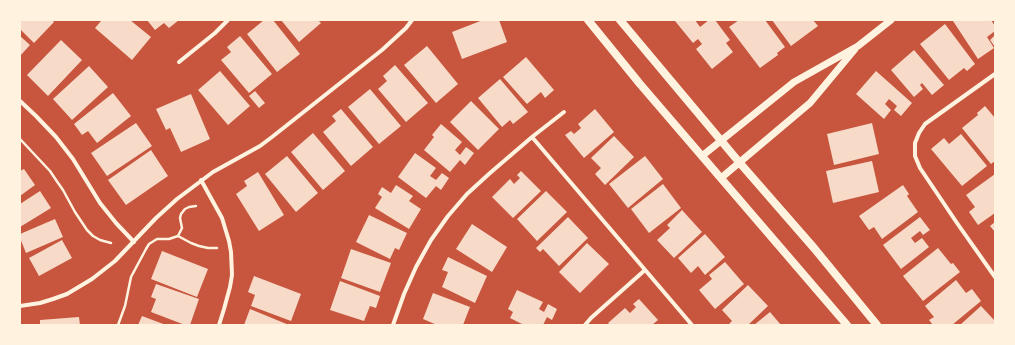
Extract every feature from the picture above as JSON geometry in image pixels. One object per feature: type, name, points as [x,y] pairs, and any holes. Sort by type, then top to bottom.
[{"type":"main road","points":[[588,20],[640,84],[847,325]]},
{"type":"main road","points":[[620,20],[721,141],[814,248],[877,325]]},
{"type":"street","points":[[179,62],[228,20]]},
{"type":"street","points":[[20,306],[40,303],[67,294],[104,271],[125,252],[167,207],[181,195],[226,164],[272,137],[382,50],[406,28],[412,20]]},
{"type":"street","points":[[702,156],[794,82],[858,46],[890,20]]},
{"type":"street","points":[[721,178],[810,103],[858,46]]},
{"type":"street","points":[[995,74],[925,124],[915,143],[915,156],[920,168],[957,224],[995,277]]},
{"type":"street","points":[[20,101],[46,126],[65,148],[80,169],[100,203],[134,242]]},
{"type":"street","points":[[393,325],[404,294],[416,267],[431,240],[448,216],[467,194],[490,173],[564,112]]},
{"type":"street","points":[[532,137],[692,325]]},
{"type":"street","points":[[201,180],[222,218],[228,235],[231,252],[232,276],[228,298],[219,325]]},
{"type":"street","points":[[585,325],[645,270]]},
{"type":"path","points":[[20,139],[50,171],[87,230],[100,240],[111,243]]},
{"type":"path","points":[[118,325],[125,306],[132,277],[149,244],[157,239],[169,239],[178,236],[182,228],[180,218],[181,214],[188,206],[196,206]]},
{"type":"path","points":[[178,236],[187,242],[199,246],[217,248]]},
{"type":"building","points":[[20,20],[52,20],[54,22],[34,43],[20,29]]},
{"type":"building","points":[[102,20],[130,20],[151,37],[132,60],[95,28]]},
{"type":"building","points":[[147,20],[179,20],[169,28],[164,23],[155,30]]},
{"type":"building","points":[[264,20],[273,20],[300,54],[277,72],[247,34]]},
{"type":"building","points":[[281,20],[318,20],[321,23],[299,42]]},
{"type":"building","points":[[483,20],[499,20],[507,42],[462,59],[452,32]]},
{"type":"building","points":[[695,20],[700,27],[709,20],[715,20],[730,40],[726,43],[733,52],[712,69],[696,49],[702,44],[698,39],[693,43],[675,21]]},
{"type":"building","points":[[739,20],[765,20],[785,47],[777,53],[778,55],[760,68],[729,27]]},
{"type":"building","points":[[772,20],[813,20],[818,26],[791,46]]},
{"type":"building","points":[[991,20],[995,26],[995,31],[987,37],[994,48],[978,59],[953,21]]},
{"type":"building","points":[[945,24],[975,64],[967,71],[964,68],[949,80],[920,44]]},
{"type":"building","points":[[995,35],[995,47],[990,40]]},
{"type":"building","points":[[20,36],[30,45],[20,56]]},
{"type":"building","points":[[240,36],[272,74],[249,93],[221,60],[231,52],[227,47]]},
{"type":"building","points":[[61,40],[82,60],[48,96],[27,75]]},
{"type":"building","points":[[427,46],[458,84],[436,103],[404,65]]},
{"type":"building","points":[[914,50],[944,85],[932,95],[922,83],[920,85],[923,89],[914,97],[891,70]]},
{"type":"building","points":[[526,57],[554,90],[545,98],[541,92],[527,104],[503,77]]},
{"type":"building","points":[[395,65],[428,103],[406,122],[378,89],[387,81],[383,76]]},
{"type":"building","points":[[89,66],[108,87],[72,120],[53,99]]},
{"type":"building","points":[[220,71],[250,106],[228,125],[198,90]]},
{"type":"building","points":[[876,71],[912,103],[901,116],[894,110],[897,106],[889,99],[885,104],[891,110],[884,119],[856,94]]},
{"type":"building","points":[[500,79],[528,112],[513,124],[510,120],[502,127],[478,98]]},
{"type":"building","points":[[370,89],[401,126],[379,144],[348,107]]},
{"type":"building","points":[[255,91],[265,103],[259,108],[249,96]]},
{"type":"building","points":[[113,93],[131,116],[97,143],[88,131],[82,135],[74,124]]},
{"type":"building","points":[[191,94],[210,139],[181,152],[170,128],[166,130],[156,109]]},
{"type":"building","points":[[471,101],[499,129],[478,150],[450,122]]},
{"type":"building","points":[[985,106],[995,118],[995,161],[991,164],[962,128],[978,115],[977,113]]},
{"type":"building","points":[[341,109],[373,147],[351,166],[323,132],[336,121],[332,116]]},
{"type":"building","points":[[595,109],[614,132],[584,158],[565,135],[571,131],[574,134],[581,128],[578,124]]},
{"type":"building","points":[[136,123],[152,146],[107,176],[91,153]]},
{"type":"building","points":[[872,123],[879,154],[834,165],[827,134]]},
{"type":"building","points":[[441,124],[462,142],[455,150],[460,155],[466,147],[474,153],[465,165],[460,160],[450,172],[424,150],[434,137],[432,135]]},
{"type":"building","points":[[313,133],[345,171],[323,190],[291,152]]},
{"type":"building","points":[[961,134],[987,166],[962,186],[931,149],[944,138],[949,144]]},
{"type":"building","points":[[614,136],[634,157],[605,185],[595,174],[601,168],[591,158]]},
{"type":"building","points":[[151,150],[168,176],[126,205],[108,180]]},
{"type":"building","points":[[415,153],[436,168],[430,176],[436,180],[442,173],[449,178],[441,190],[436,186],[426,198],[398,177]]},
{"type":"building","points":[[287,156],[318,193],[296,212],[265,174]]},
{"type":"building","points":[[645,156],[663,179],[628,208],[609,184]]},
{"type":"building","points":[[872,161],[879,192],[833,203],[826,171]]},
{"type":"building","points":[[24,169],[35,185],[20,196],[20,171]]},
{"type":"building","points":[[521,171],[541,191],[513,218],[492,197],[510,179],[514,184],[520,178],[517,175]]},
{"type":"building","points":[[258,172],[284,215],[259,231],[236,194],[247,186],[244,181]]},
{"type":"building","points":[[995,174],[995,213],[978,225],[969,212],[975,207],[966,195]]},
{"type":"building","points":[[663,184],[681,208],[649,233],[631,209]]},
{"type":"building","points":[[396,185],[413,196],[409,201],[421,209],[409,229],[375,208],[382,197],[378,194],[382,187],[391,193]]},
{"type":"building","points":[[903,185],[909,194],[907,196],[918,212],[882,239],[874,227],[869,230],[859,216]]},
{"type":"building","points":[[40,191],[51,208],[20,227],[20,204]]},
{"type":"building","points":[[546,191],[567,212],[537,241],[517,219]]},
{"type":"building","points":[[682,210],[702,232],[674,258],[657,240],[670,228],[667,225]]},
{"type":"building","points":[[369,215],[407,233],[399,250],[395,248],[390,259],[356,242]]},
{"type":"building","points":[[568,217],[588,238],[559,266],[543,249],[540,252],[536,248]]},
{"type":"building","points":[[920,217],[930,230],[923,235],[920,231],[911,238],[915,243],[922,238],[929,247],[901,269],[883,245]]},
{"type":"building","points":[[55,219],[63,237],[26,253],[20,238],[20,234]]},
{"type":"building","points":[[995,222],[995,232],[990,226]]},
{"type":"building","points":[[472,224],[507,247],[492,272],[456,249]]},
{"type":"building","points":[[705,234],[725,257],[705,275],[698,266],[691,273],[678,258]]},
{"type":"building","points":[[62,240],[72,258],[39,276],[29,258]]},
{"type":"building","points":[[587,243],[609,264],[580,293],[559,272]]},
{"type":"building","points":[[938,248],[951,264],[953,263],[960,272],[923,301],[903,276]]},
{"type":"building","points":[[351,249],[391,263],[380,292],[341,278]]},
{"type":"building","points":[[162,251],[208,269],[197,297],[151,279]]},
{"type":"building","points":[[448,257],[487,276],[475,303],[442,287],[448,272],[442,270]]},
{"type":"building","points":[[725,262],[744,284],[715,309],[699,290],[712,279],[709,275]]},
{"type":"building","points":[[254,276],[301,294],[291,321],[251,306],[255,295],[248,292]]},
{"type":"building","points":[[956,280],[966,293],[972,289],[981,301],[952,325],[933,325],[929,320],[934,317],[925,306]]},
{"type":"building","points":[[340,281],[380,296],[376,308],[370,306],[364,321],[330,310]]},
{"type":"building","points":[[156,284],[199,299],[190,325],[185,325],[151,312],[156,299],[151,297]]},
{"type":"building","points":[[748,285],[768,306],[748,325],[728,325],[732,321],[722,310]]},
{"type":"building","points":[[517,290],[543,302],[539,309],[544,312],[548,304],[557,309],[552,320],[547,317],[543,325],[524,325],[510,318],[513,312],[508,309]]},
{"type":"building","points":[[433,293],[470,307],[463,325],[437,325],[423,319]]},
{"type":"building","points":[[639,299],[658,320],[652,325],[610,325],[608,323],[625,308],[630,313],[636,307],[633,304]]},
{"type":"building","points":[[981,306],[995,321],[995,325],[960,325]]},
{"type":"building","points":[[250,309],[289,325],[244,325]]},
{"type":"building","points":[[770,312],[781,325],[754,325]]},
{"type":"building","points":[[142,316],[166,325],[138,325]]},
{"type":"building","points":[[79,317],[80,325],[40,325],[40,320]]}]
